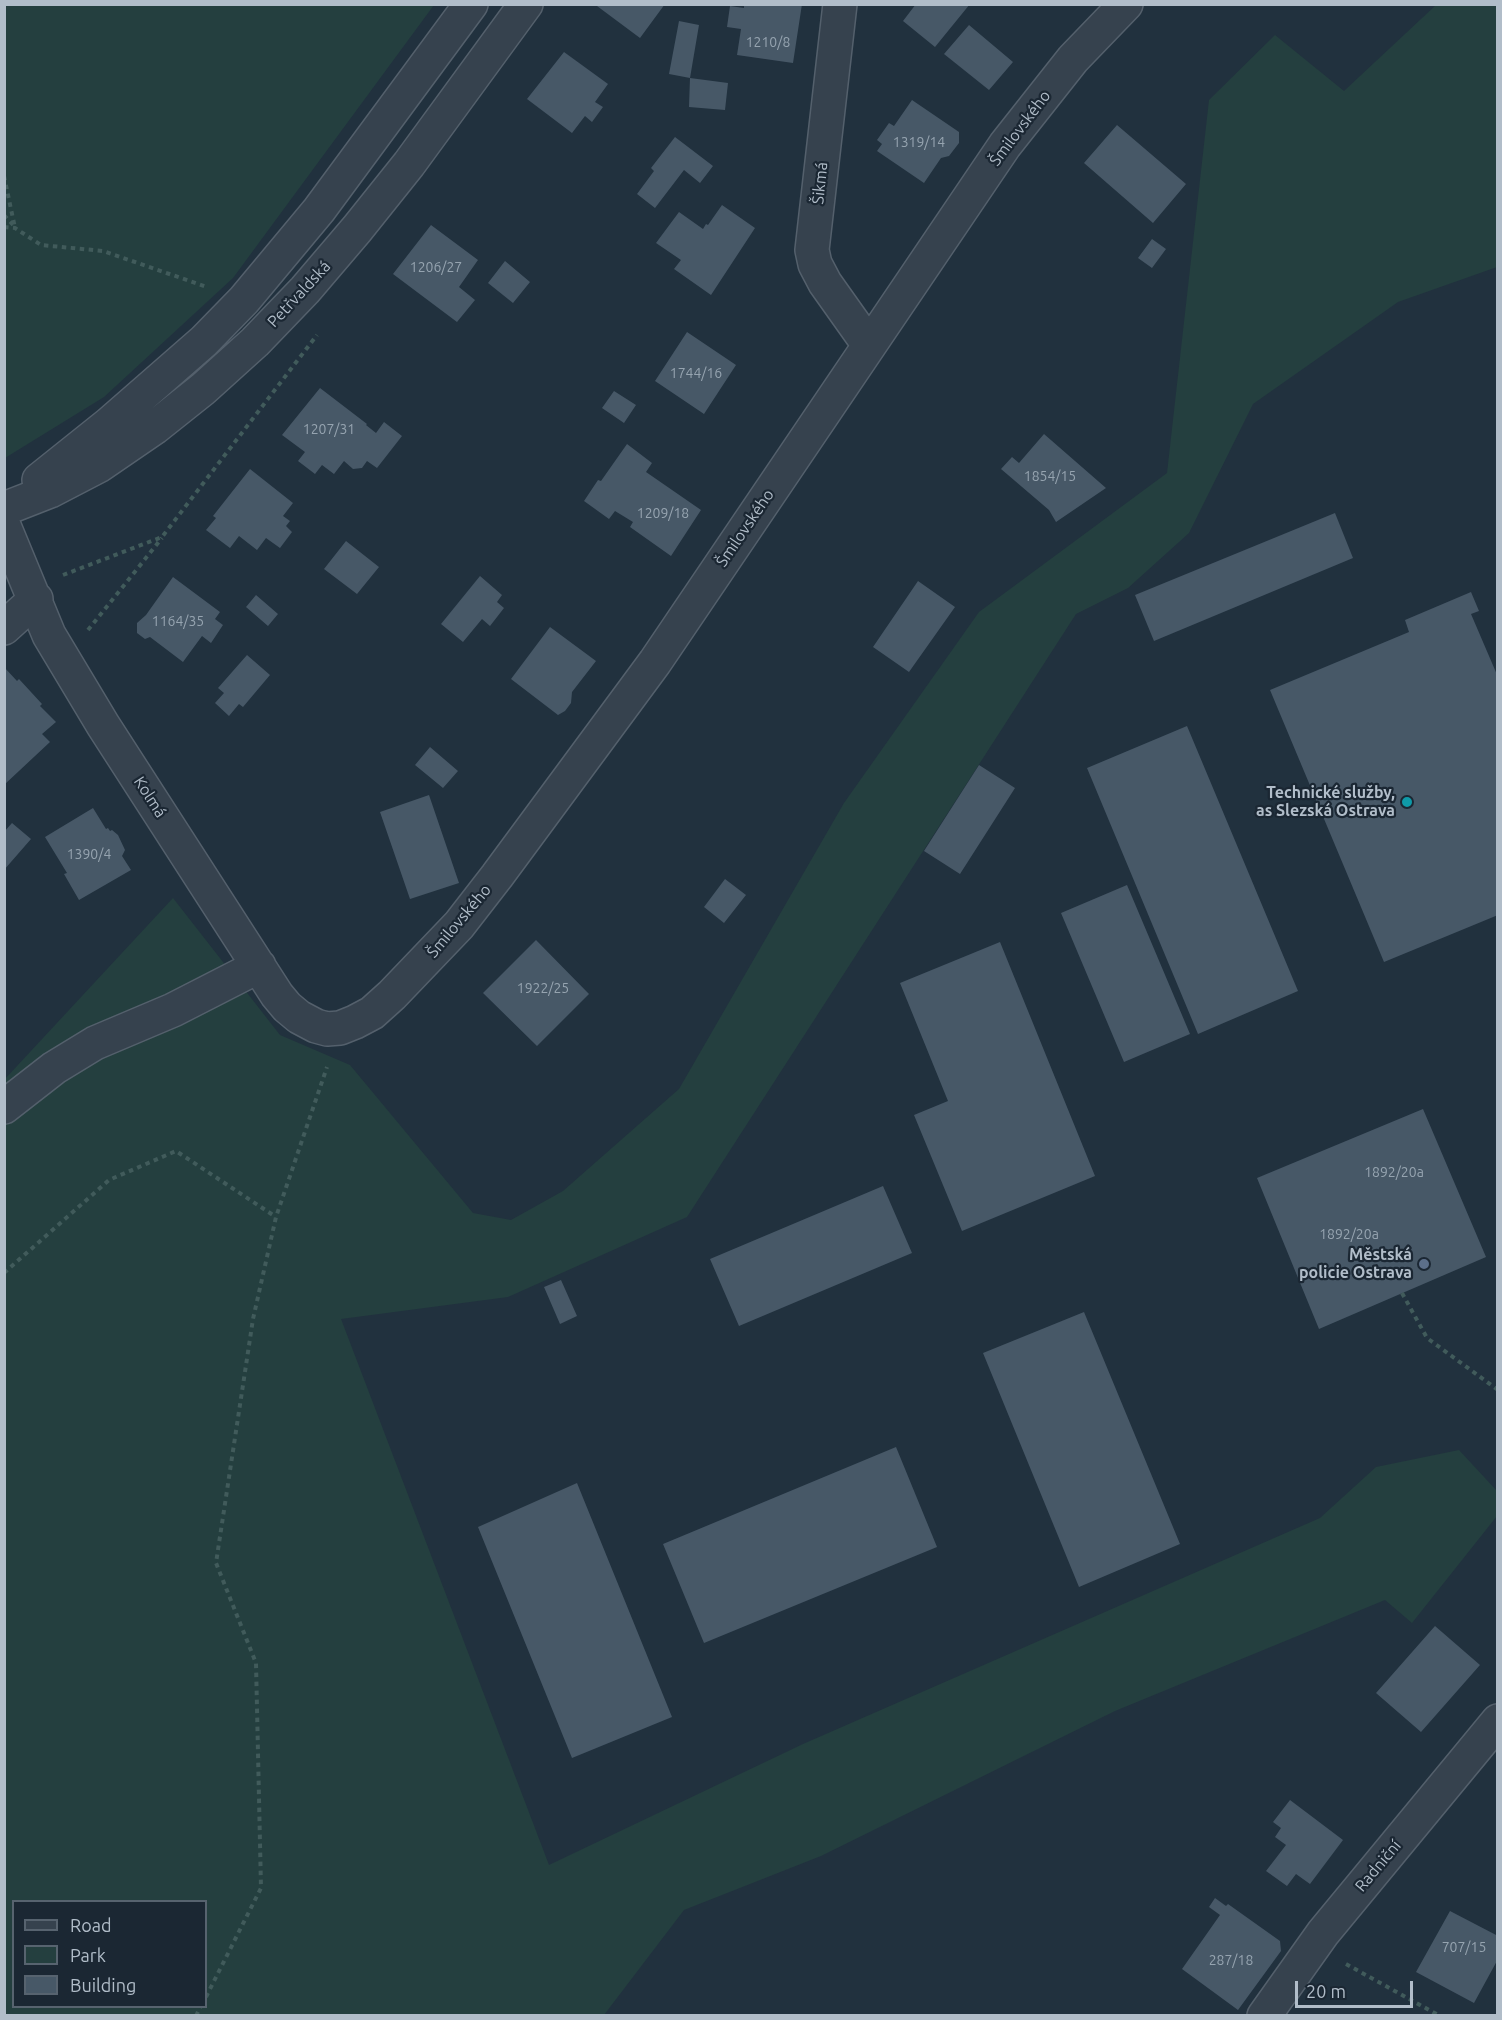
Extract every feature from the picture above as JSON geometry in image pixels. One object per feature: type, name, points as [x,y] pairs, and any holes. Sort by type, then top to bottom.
[{"type":"street","name":"Petřvaldská","points":[[4,508],[118,417],[204,341],[244,300],[319,210],[471,4]]},
{"type":"street","name":"Petřvaldská","points":[[4,508],[50,491],[100,465],[154,428],[203,389],[255,342],[305,290],[365,220],[409,164],[526,4]]},
{"type":"street","name":"Šikmá","points":[[840,4],[812,250],[815,264],[825,283],[869,345]]},
{"type":"street","name":"Šmilovského","points":[[340,1028],[372,1013],[392,995],[459,925],[497,876],[655,662],[1005,145],[1073,59],[1126,4]]},
{"type":"street","name":"Kolmá","points":[[4,526],[49,635],[103,725],[277,995],[299,1017],[316,1026],[327,1029],[340,1028]]},
{"type":"street","points":[[4,628],[36,599]]},
{"type":"street","points":[[4,1107],[54,1068],[95,1043],[173,1010],[259,966]]},
{"type":"street","name":"Radniční","points":[[1264,2016],[1323,1933],[1497,1721]]},
{"type":"path","points":[[4,176],[15,228]]},
{"type":"path","points":[[4,215],[15,228],[41,245],[103,251],[244,300]]},
{"type":"path","points":[[4,227],[15,228]]},
{"type":"path","points":[[64,660],[162,537],[321,329]]},
{"type":"path","points":[[36,599],[51,580],[162,537]]},
{"type":"path","points":[[207,1995],[261,1888],[256,1663],[216,1563],[253,1319],[276,1217],[340,1028]]},
{"type":"path","points":[[4,1273],[110,1180],[177,1151],[276,1217]]},
{"type":"path","points":[[1402,1293],[1427,1338],[1497,1390]]},
{"type":"path","points":[[1340,1960],[1440,2016]]},
{"type":"green space","points":[[5,4],[434,5],[233,278],[104,397],[5,458]]},
{"type":"green space","points":[[1436,5],[1497,5],[1497,267],[1398,302],[1253,404],[1189,533],[1128,588],[1076,614],[687,1217],[508,1297],[341,1319],[549,1865],[803,1744],[1320,1518],[1376,1467],[1459,1450],[1497,1491],[1497,1516],[1412,1623],[1385,1600],[1115,1711],[821,1856],[684,1910],[604,2015],[5,2015],[4,1080],[173,898],[280,1035],[350,1065],[473,1213],[511,1220],[563,1191],[679,1089],[844,803],[979,612],[1167,473],[1209,100],[1275,35],[1344,91]]},
{"type":"building","points":[[598,4],[665,4],[640,38],[597,6]]},
{"type":"building","points":[[744,4],[802,4],[793,63],[737,55],[741,29],[727,27],[730,6],[744,8]]},
{"type":"building","points":[[916,4],[970,4],[935,47],[903,21]]},
{"type":"building","points":[[679,21],[699,25],[690,78],[669,74]]},
{"type":"building","points":[[969,25],[1013,62],[989,90],[944,54]]},
{"type":"building","points":[[564,52],[608,84],[595,102],[603,107],[592,122],[585,116],[572,133],[527,99]]},
{"type":"building","points":[[690,78],[728,83],[725,110],[689,107]]},
{"type":"building","points":[[912,100],[959,132],[959,143],[949,156],[941,158],[924,183],[877,151],[882,144],[877,140],[889,123],[894,126]]},
{"type":"building","points":[[1117,125],[1186,184],[1153,223],[1084,163]]},
{"type":"building","points":[[675,137],[713,166],[700,183],[684,170],[655,208],[637,194],[654,171],[651,168]]},
{"type":"building","points":[[722,205],[755,228],[711,295],[674,269],[681,260],[656,243],[679,212],[703,229]]},
{"type":"building","points":[[431,225],[478,260],[459,287],[475,300],[457,322],[393,274]]},
{"type":"building","points":[[1152,239],[1166,249],[1152,268],[1138,258]]},
{"type":"building","points":[[505,261],[530,282],[513,303],[488,283]]},
{"type":"building","points":[[687,332],[736,365],[704,414],[655,381]]},
{"type":"building","points":[[320,388],[376,433],[384,422],[402,436],[377,468],[367,461],[362,468],[353,469],[344,461],[334,474],[322,465],[315,474],[298,461],[305,452],[282,435]]},
{"type":"building","points":[[614,391],[636,405],[624,423],[602,408]]},
{"type":"building","points":[[1044,434],[1106,488],[1056,522],[1049,510],[1001,469],[1012,457],[1019,463]]},
{"type":"building","points":[[627,444],[652,463],[646,472],[701,510],[671,556],[630,527],[633,522],[615,511],[609,519],[584,501]]},
{"type":"building","points":[[250,469],[293,503],[283,516],[290,521],[286,526],[292,532],[280,548],[266,538],[257,550],[239,536],[230,548],[206,530],[216,518],[213,516]]},
{"type":"building","points":[[1335,513],[1353,558],[1154,641],[1135,595]]},
{"type":"building","points":[[346,541],[379,567],[357,594],[324,569]]},
{"type":"building","points":[[480,576],[502,595],[497,602],[504,608],[490,626],[482,619],[463,642],[441,624]]},
{"type":"building","points":[[173,577],[220,612],[215,619],[223,625],[211,643],[202,636],[183,662],[150,637],[145,639],[137,633],[137,623],[146,615]]},
{"type":"building","points":[[918,581],[955,607],[909,672],[873,647]]},
{"type":"building","name":"Technické služby, as Slezská Ostrava","points":[[1471,592],[1479,611],[1471,614],[1498,677],[1498,915],[1384,962],[1270,690],[1409,632],[1405,620]]},
{"type":"building","points":[[256,595],[278,614],[268,626],[246,607]]},
{"type":"building","points":[[550,627],[596,661],[572,692],[571,703],[565,711],[558,715],[511,679]]},
{"type":"building","points":[[247,655],[270,675],[243,707],[239,704],[229,716],[215,703],[224,693],[218,688]]},
{"type":"building","points":[[4,667],[17,681],[19,679],[56,722],[42,734],[50,742],[4,785]]},
{"type":"building","points":[[1187,726],[1298,991],[1198,1034],[1087,768]]},
{"type":"building","points":[[430,747],[458,771],[443,788],[415,765]]},
{"type":"building","points":[[979,765],[1015,788],[960,874],[924,851]]},
{"type":"building","points":[[429,795],[459,883],[410,899],[380,812]]},
{"type":"building","points":[[93,808],[106,829],[118,835],[125,850],[122,856],[131,870],[79,900],[64,874],[67,873],[45,837]]},
{"type":"building","points":[[12,823],[31,839],[4,870],[4,832]]},
{"type":"building","points":[[725,879],[746,895],[724,923],[704,907]]},
{"type":"building","points":[[1127,885],[1190,1034],[1124,1062],[1061,913]]},
{"type":"building","points":[[536,940],[589,994],[537,1046],[483,993]]},
{"type":"building","points":[[1000,942],[1095,1176],[962,1231],[914,1115],[948,1101],[900,983]]},
{"type":"building","points":[[1423,1109],[1486,1257],[1319,1329],[1257,1178]]},
{"type":"building","points":[[883,1186],[912,1253],[739,1326],[710,1259]]},
{"type":"building","points":[[561,1280],[577,1316],[560,1324],[544,1287]]},
{"type":"building","points":[[1084,1312],[1180,1544],[1079,1587],[983,1353]]},
{"type":"building","points":[[896,1447],[937,1547],[704,1643],[663,1544]]},
{"type":"building","points":[[577,1483],[672,1717],[572,1758],[478,1527]]},
{"type":"building","points":[[1435,1626],[1480,1665],[1421,1732],[1376,1693]]},
{"type":"building","points":[[1290,1800],[1343,1840],[1310,1884],[1296,1874],[1287,1886],[1266,1871],[1286,1845],[1275,1837],[1281,1828],[1273,1822]]},
{"type":"building","points":[[1215,1898],[1226,1906],[1228,1904],[1280,1941],[1281,1951],[1238,2010],[1182,1969],[1220,1915],[1209,1907]]},
{"type":"building","points":[[1450,1911],[1498,1936],[1498,1959],[1474,2003],[1416,1972]]},
{"type":"place","name":"Technické služby, as Slezská Ostrava","points":[[1407,802]]},
{"type":"place","name":"Městská policie Ostrava","points":[[1424,1264]]}]
